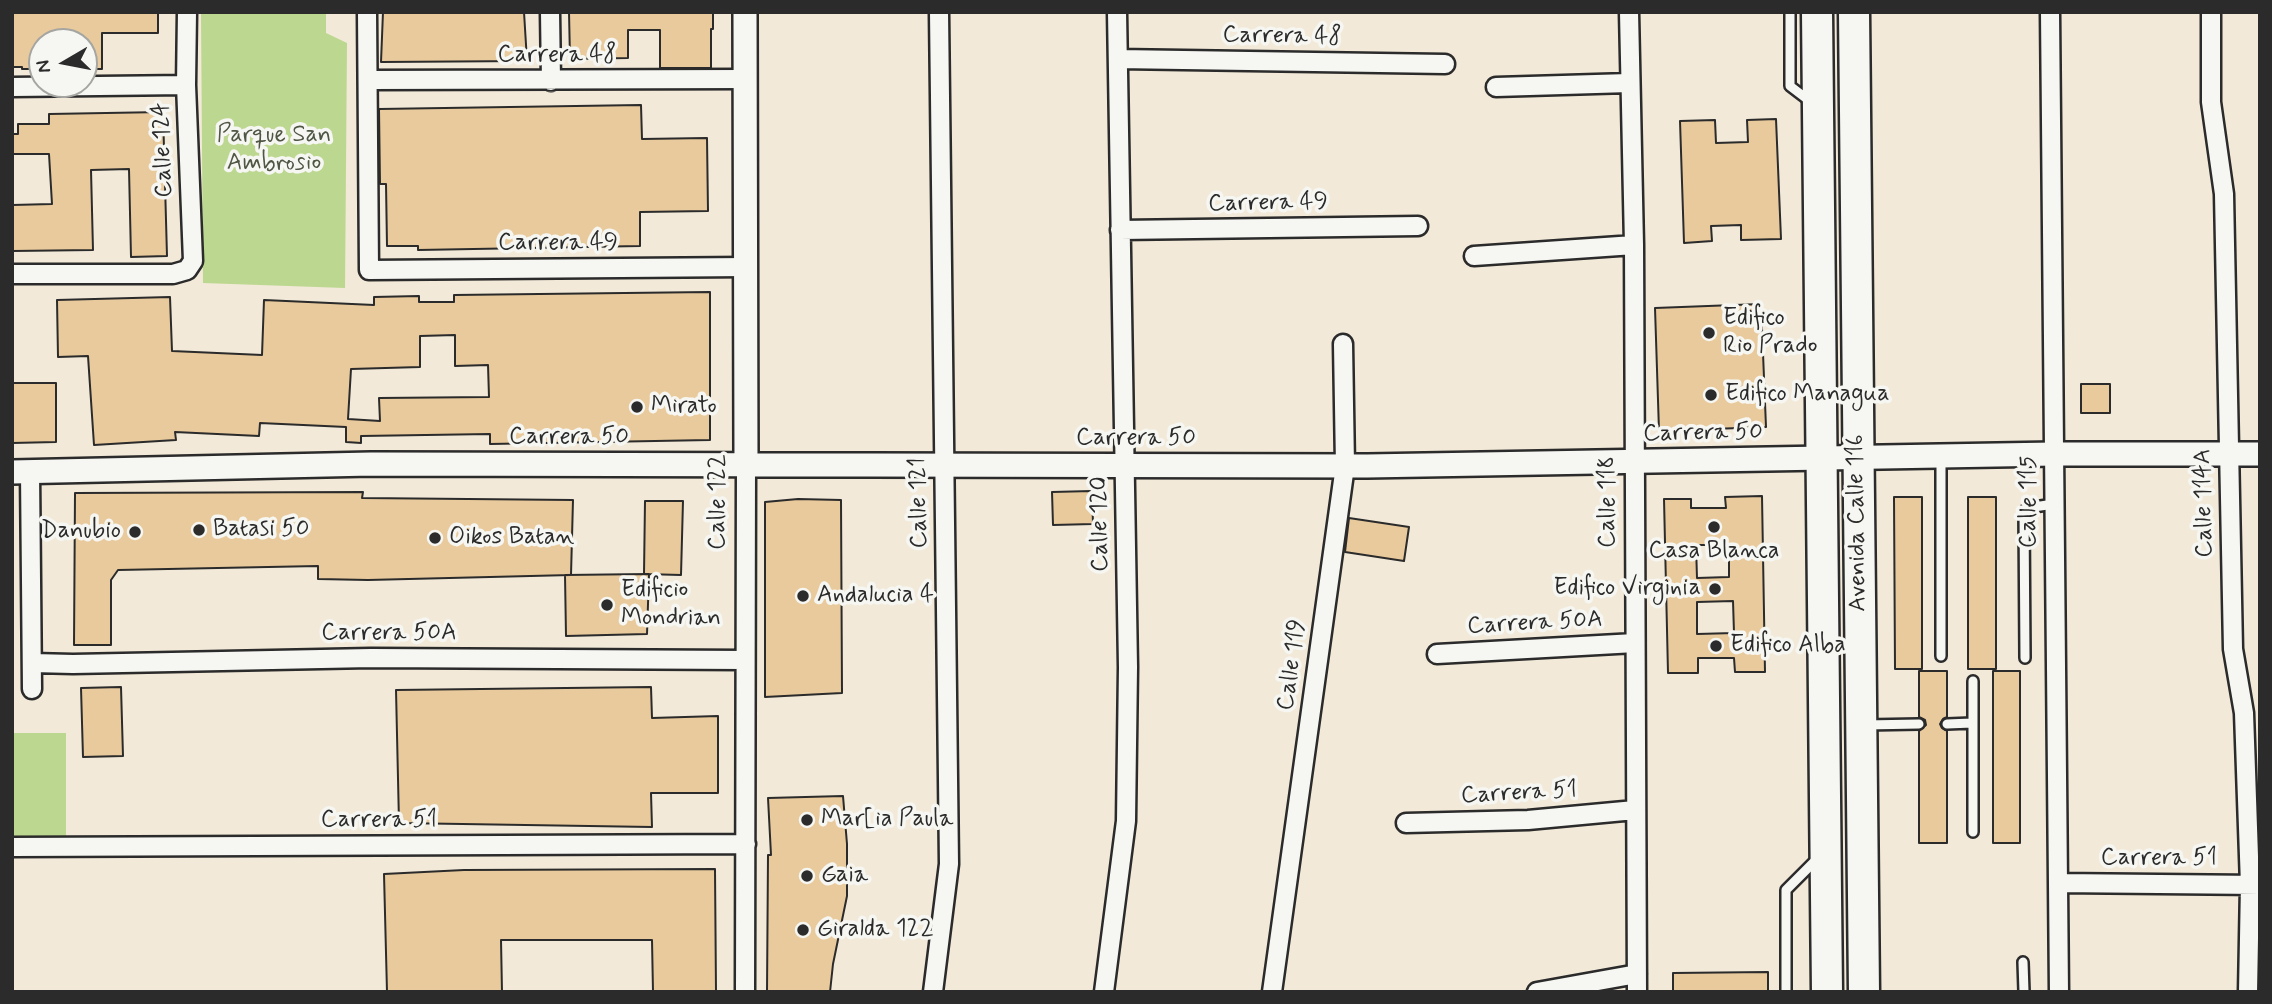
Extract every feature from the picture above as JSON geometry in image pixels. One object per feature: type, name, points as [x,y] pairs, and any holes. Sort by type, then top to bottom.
[{"type":"main road","name":"Avenida Calle 116","points":[[1817,12],[1827,992]]},
{"type":"main road","name":"Avenida Calle 116","points":[[1854,12],[1864,992]]},
{"type":"street","name":"Calle 124","points":[[12,274],[173,274],[187,270],[193,261],[186,85],[187,12]]},
{"type":"street","points":[[367,12],[368,80]]},
{"type":"street","points":[[550,12],[551,81]]},
{"type":"street","name":"Calle 122","points":[[745,992],[746,12]]},
{"type":"street","name":"Calle 121","points":[[933,992],[949,863],[939,12]]},
{"type":"street","name":"Calle 120","points":[[1104,992],[1126,821],[1128,667],[1117,12]]},
{"type":"street","name":"Calle 118","points":[[1629,12],[1634,246],[1637,983]]},
{"type":"street","name":"Calle 115","points":[[2050,12],[2059,992]]},
{"type":"street","name":"Calle 114A","points":[[2211,12],[2211,102],[2224,194],[2233,649],[2244,713],[2255,885],[2248,992]]},
{"type":"street","name":"Carrera 48","points":[[1118,60],[1445,64]]},
{"type":"street","name":"Carrera 48","points":[[368,80],[746,79]]},
{"type":"street","name":"Carrera 49","points":[[368,80],[369,270],[747,267]]},
{"type":"street","points":[[1496,87],[1629,83]]},
{"type":"street","points":[[12,87],[186,85]]},
{"type":"street","name":"Carrera 49","points":[[1119,230],[1418,226]]},
{"type":"street","points":[[1474,256],[1634,246]]},
{"type":"street","name":"Calle 119","points":[[1272,992],[1345,466],[1343,344]]},
{"type":"street","name":"Carrera 50","points":[[21,472],[371,464],[1345,466],[2054,454],[2260,454]]},
{"type":"street","points":[[21,472],[33,663],[32,689]]},
{"type":"street","name":"Carrera 50A","points":[[1437,654],[1634,643]]},
{"type":"street","name":"Carrera 50A","points":[[33,663],[371,658],[745,660]]},
{"type":"street","name":"Carrera 51","points":[[1406,822],[1528,820],[1635,810]]},
{"type":"street","name":"Carrera 51","points":[[12,847],[746,844]]},
{"type":"street","name":"Carrera 51","points":[[2058,883],[2255,885]]},
{"type":"street","points":[[1537,992],[1637,983]]},
{"type":"lane","points":[[1790,12],[1790,86],[1818,108]]},
{"type":"lane","points":[[1941,456],[1941,656]]},
{"type":"lane","points":[[2025,658],[2024,512],[2027,508],[2054,504]]},
{"type":"lane","points":[[1973,681],[1973,832]]},
{"type":"lane","points":[[1947,724],[1972,723]]},
{"type":"lane","points":[[1861,725],[1919,724]]},
{"type":"lane","points":[[1786,992],[1786,890],[1825,851]]},
{"type":"lane","points":[[2023,962],[2024,992]]},
{"type":"green space","name":"Parque San Ambrosio","points":[[201,12],[326,12],[326,33],[347,43],[345,288],[203,283]]},
{"type":"green space","points":[[12,733],[66,733],[66,840],[12,840]]},
{"type":"building","points":[[12,12],[158,12],[158,33],[102,33],[102,69],[98,69],[98,28],[28,28],[28,69],[12,67]]},
{"type":"building","points":[[383,12],[524,12],[527,61],[381,62]]},
{"type":"building","points":[[569,12],[713,12],[711,68],[660,68],[660,30],[628,30],[628,58],[570,59]]},
{"type":"building","points":[[641,105],[642,139],[707,138],[708,211],[640,212],[640,246],[418,250],[418,246],[387,246],[386,184],[380,184],[379,109]]},
{"type":"building","points":[[163,112],[167,256],[131,257],[129,169],[91,170],[93,250],[12,251],[12,205],[52,204],[49,154],[12,154],[12,134],[18,134],[18,124],[49,124],[49,114]]},
{"type":"building","points":[[1776,119],[1781,239],[1741,240],[1741,225],[1711,226],[1712,241],[1684,243],[1680,121],[1715,120],[1716,143],[1748,142],[1747,120]]},
{"type":"building","points":[[710,292],[710,440],[490,444],[490,434],[361,436],[361,443],[346,442],[346,427],[260,423],[259,436],[175,432],[176,440],[94,445],[88,356],[58,357],[57,300],[170,297],[172,351],[262,355],[264,300],[374,305],[374,297],[419,296],[419,302],[454,302],[454,295]],"holes":[[[455,335],[455,366],[488,365],[489,397],[379,398],[380,421],[348,419],[351,369],[420,367],[420,336]]]},
{"type":"building","points":[[1761,304],[1766,427],[1659,431],[1655,308]]},
{"type":"building","points":[[12,383],[56,383],[56,442],[12,443]]},
{"type":"building","points":[[2081,384],[2110,384],[2110,413],[2081,413]]},
{"type":"building","points":[[1092,491],[1093,524],[1053,525],[1052,492]]},
{"type":"building","points":[[363,492],[362,498],[573,500],[571,575],[368,580],[318,579],[318,566],[118,570],[111,580],[111,645],[74,645],[75,493]]},
{"type":"building","points":[[1762,496],[1765,672],[1735,672],[1734,658],[1698,658],[1698,673],[1668,673],[1664,499],[1691,499],[1691,508],[1726,508],[1725,497]],"holes":[[[1696,545],[1729,545],[1729,577],[1697,578]],[[1733,601],[1734,633],[1697,634],[1697,602]]]},
{"type":"building","points":[[1894,497],[1922,497],[1922,669],[1895,669]]},
{"type":"building","points":[[1968,497],[1996,497],[1996,669],[1968,669]]},
{"type":"building","points":[[798,499],[841,500],[842,693],[765,697],[765,502]]},
{"type":"building","points":[[645,501],[683,501],[681,575],[644,574]]},
{"type":"building","points":[[1349,518],[1409,527],[1404,561],[1345,552]]},
{"type":"building","name":"Edificio Mondrian","points":[[649,574],[647,634],[566,636],[565,575]]},
{"type":"building","points":[[1919,671],[1947,671],[1947,717],[1940,724],[1947,731],[1947,843],[1919,843],[1919,731],[1926,725],[1925,720],[1919,717]]},
{"type":"building","points":[[1993,671],[2020,671],[2020,843],[1993,843]]},
{"type":"building","points":[[121,687],[123,756],[83,757],[81,688]]},
{"type":"building","points":[[651,687],[652,718],[718,716],[718,793],[651,793],[652,827],[399,823],[396,690]]},
{"type":"building","points":[[843,796],[847,896],[830,992],[767,992],[768,855],[771,855],[768,798]]},
{"type":"building","points":[[715,869],[716,992],[653,992],[652,940],[501,940],[502,992],[387,992],[384,874],[464,870]]},
{"type":"building","points":[[1768,972],[1768,992],[1673,992],[1673,973]]},
{"type":"place","name":"Edifico Rio Prado","points":[[1709,333]]},
{"type":"place","name":"Edifico Managua","points":[[1711,395]]},
{"type":"place","name":"Mirato","points":[[637,407]]},
{"type":"place","name":"Casa Blanca","points":[[1714,527]]},
{"type":"place","name":"Batasi 50","points":[[199,530]]},
{"type":"place","name":"Danubio","points":[[135,532]]},
{"type":"place","name":"Oikos Batan","points":[[435,538]]},
{"type":"place","name":"Edifico Virginia","points":[[1715,589]]},
{"type":"place","name":"Andalucia 4","points":[[803,596]]},
{"type":"place","name":"Edificio Mondrian","points":[[607,605]]},
{"type":"place","name":"Edifico Alba","points":[[1716,646]]},
{"type":"place","name":"Mar[ia Paula","points":[[807,820]]},
{"type":"place","name":"Gaia","points":[[807,876]]},
{"type":"place","name":"Giralda 122","points":[[803,930]]}]
